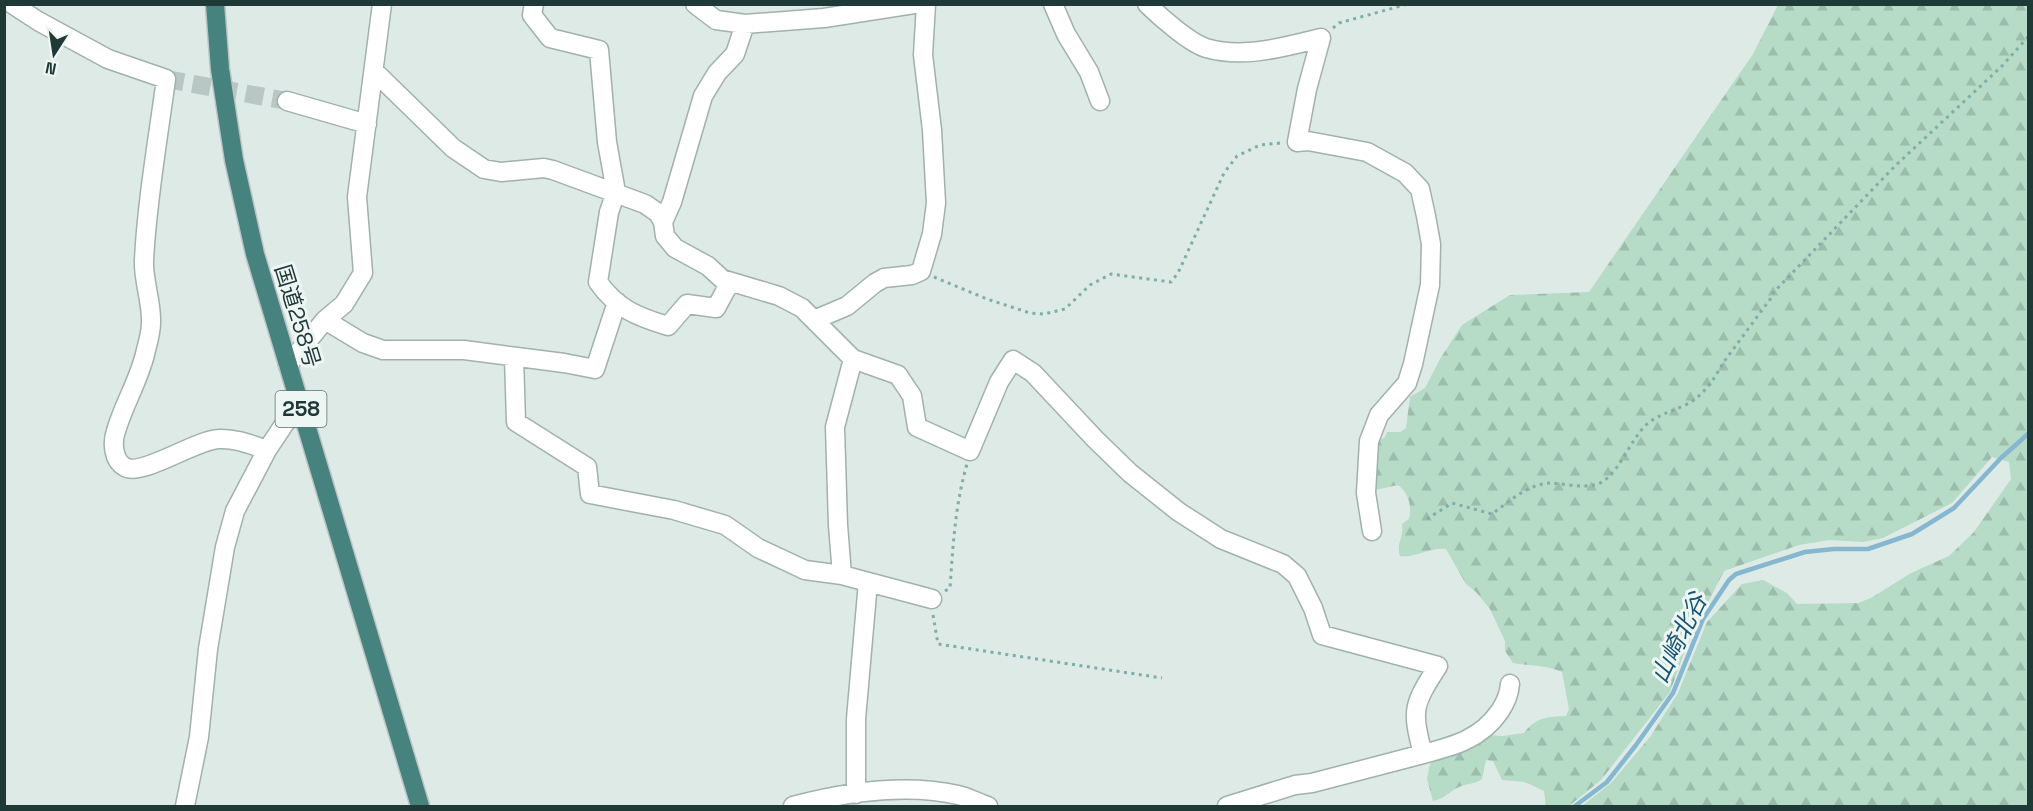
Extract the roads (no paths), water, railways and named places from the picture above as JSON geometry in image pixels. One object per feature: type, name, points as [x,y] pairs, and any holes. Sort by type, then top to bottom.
[{"type":"highway","name":"国道258号","points":[[214,4],[220,69],[234,160],[255,254],[420,807]]},
{"type":"street","points":[[12,4],[38,21],[108,59],[166,79],[144,263],[152,324],[142,368],[115,432],[114,449],[118,463],[132,470],[201,443],[218,439],[239,441],[267,450]]},
{"type":"street","points":[[288,365],[325,320],[344,304],[363,273],[357,197],[382,4]]},
{"type":"street","points":[[534,4],[532,15],[550,38],[598,50],[607,142],[616,192],[609,212],[598,282],[606,294],[637,316],[668,326],[687,304],[716,308],[730,282]]},
{"type":"street","points":[[695,4],[716,20],[745,24],[824,18],[914,4]]},
{"type":"street","points":[[814,320],[847,306],[884,278],[912,275],[921,271],[932,234],[936,203],[932,130],[924,55],[926,4]]},
{"type":"street","points":[[1053,4],[1066,34],[1089,72],[1100,101]]},
{"type":"street","points":[[1147,4],[1165,22],[1205,48],[1239,53],[1284,48],[1321,38],[1307,89],[1298,142],[1308,141],[1367,152],[1405,173],[1420,189],[1431,244],[1430,285],[1407,382],[1379,415],[1369,441],[1366,493],[1372,531]]},
{"type":"street","points":[[663,222],[672,202],[703,96],[717,73],[735,54],[745,24]]},
{"type":"street","points":[[374,71],[453,148],[484,169],[501,172],[553,170],[645,204],[658,213],[663,222],[665,236],[675,248],[708,266],[722,279],[779,296],[802,308],[853,359],[898,375],[912,396],[917,427],[970,451],[999,382],[1013,360],[1033,373],[1130,473],[1179,512],[1221,539],[1283,564],[1297,576],[1313,608],[1322,635],[1438,666],[1418,697],[1416,706],[1415,716],[1423,754]]},
{"type":"street","points":[[287,101],[367,124]]},
{"type":"street","points":[[325,320],[363,343],[383,350],[464,351],[595,369],[617,302]]},
{"type":"street","points":[[513,357],[516,422],[587,467],[590,494],[674,510],[725,525],[758,548],[805,570],[842,575],[932,599]]},
{"type":"street","points":[[842,575],[835,427],[853,359]]},
{"type":"street","points":[[185,807],[199,737],[208,649],[225,547],[235,511],[267,450],[285,423],[301,407]]},
{"type":"street","points":[[856,794],[856,718],[868,582]]},
{"type":"street","points":[[1227,807],[1295,785],[1312,783],[1464,742],[1484,731],[1507,700],[1510,684]]},
{"type":"street","points":[[793,807],[829,797],[915,788],[960,795],[988,807]]},
{"type":"waterway","name":"山崎北谷","points":[[1575,806],[1607,782],[1673,693],[1703,619],[1729,580],[1736,574],[1805,552],[1868,549],[1912,534],[1954,508],[2001,458],[2028,434]]},
{"type":"tunnel","points":[[166,79],[287,101]]}]
